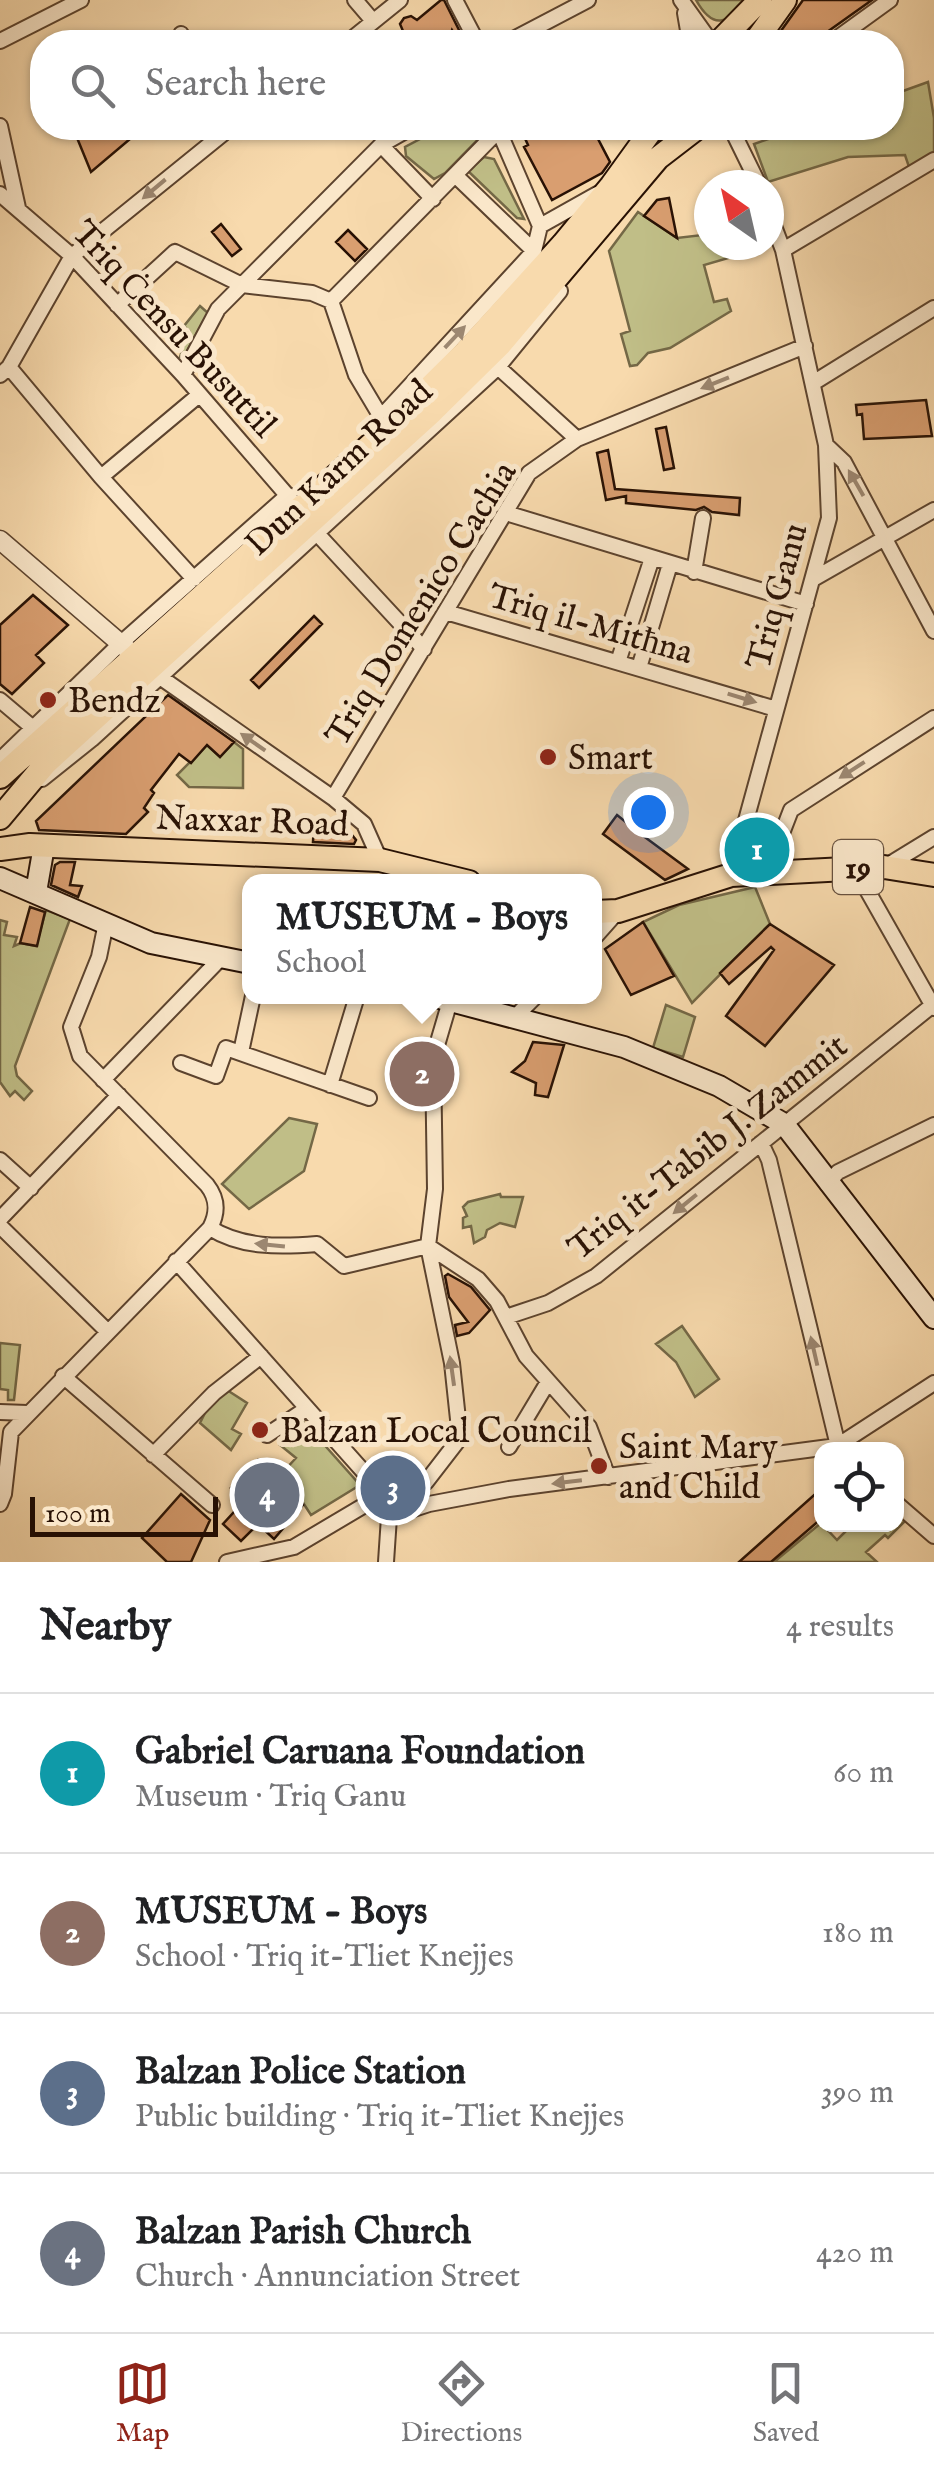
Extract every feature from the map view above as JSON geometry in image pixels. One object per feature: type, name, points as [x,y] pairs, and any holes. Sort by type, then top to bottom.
[{"type":"main road","points":[[729,30],[760,0]]},
{"type":"main road","points":[[764,30],[785,0]]},
{"type":"main road","name":"Dun Karm Road","points":[[0,821],[46,762],[303,515],[378,428],[466,351],[610,186],[644,140]]},
{"type":"main road","name":"Dun Karm Road","points":[[2,771],[127,650],[432,412],[500,345],[658,158],[682,140]]},
{"type":"main road","points":[[0,821],[37,846],[36,892]]},
{"type":"main road","name":"Naxxar Road","points":[[0,849],[37,846],[380,860],[437,874]]},
{"type":"main road","name":"19","points":[[606,912],[731,875],[884,867],[934,875]]},
{"type":"main road","points":[[2,882],[36,892],[151,943],[242,962]]},
{"type":"main road","points":[[463,1004],[624,1047],[719,1086],[784,1124],[934,1318]]},
{"type":"street","points":[[0,41],[81,0]]},
{"type":"street","points":[[355,0],[373,21]]},
{"type":"street","points":[[362,30],[400,0]]},
{"type":"street","points":[[456,0],[471,30]]},
{"type":"street","points":[[543,30],[588,0]]},
{"type":"street","points":[[849,30],[890,0]]},
{"type":"street","points":[[681,1],[706,30]]},
{"type":"street","points":[[681,1],[687,30]]},
{"type":"street","points":[[0,126],[18,208]]},
{"type":"street","points":[[194,579],[4,371],[72,256],[215,140]]},
{"type":"street","points":[[182,375],[218,308],[390,140]]},
{"type":"street","points":[[331,301],[488,140]]},
{"type":"street","points":[[504,140],[540,226]]},
{"type":"street","points":[[737,140],[752,170]]},
{"type":"street","points":[[381,145],[432,199]]},
{"type":"street","name":"Dun Karm Road","points":[[24,790],[56,770],[160,677],[303,515],[498,367],[650,181],[658,158]]},
{"type":"street","points":[[784,249],[934,160]]},
{"type":"street","points":[[455,175],[534,251]]},
{"type":"street","name":"Dun Karm Road","points":[[378,428],[534,251],[540,226],[610,186]]},
{"type":"street","name":"Triq Ċensu Busuttil","points":[[0,194],[72,256],[424,649]]},
{"type":"street","points":[[117,305],[175,252],[242,285],[312,292],[331,301],[378,428]]},
{"type":"street","name":"Triq Ganu","points":[[731,875],[829,518],[826,445],[784,258]]},
{"type":"street","points":[[813,382],[934,308]]},
{"type":"street","name":"Triq Domenico Cachia","points":[[380,860],[364,824],[332,798],[530,473],[577,439],[805,346]]},
{"type":"street","points":[[498,367],[577,439]]},
{"type":"street","points":[[101,477],[199,394]]},
{"type":"street","points":[[826,445],[844,462],[934,631]]},
{"type":"street","points":[[815,578],[934,510]]},
{"type":"street","points":[[506,513],[806,604]]},
{"type":"street","points":[[2,771],[33,728],[127,650],[194,579],[303,515]]},
{"type":"street","points":[[694,572],[704,518]]},
{"type":"street","points":[[0,540],[127,650]]},
{"type":"street","points":[[618,662],[652,558]]},
{"type":"street","points":[[639,668],[670,564]]},
{"type":"street","name":"Triq il-Mitħna","points":[[446,612],[776,709]]},
{"type":"street","points":[[160,677],[332,798]]},
{"type":"street","points":[[0,700],[33,728]]},
{"type":"street","points":[[781,872],[779,841],[790,810],[934,718]]},
{"type":"street","points":[[884,867],[934,837]]},
{"type":"street","points":[[854,868],[934,1006]]},
{"type":"street","points":[[0,1504],[11,1432],[210,1228],[216,1210],[213,1192],[80,1056],[71,1026],[115,928]]},
{"type":"street","points":[[103,1080],[220,958]]},
{"type":"street","points":[[241,1052],[252,1004]]},
{"type":"street","points":[[330,1085],[355,1004]]},
{"type":"street","points":[[228,1562],[294,1548],[385,1507],[419,1488],[460,1438],[452,1363],[428,1246],[435,1188],[433,1059],[440,1004]]},
{"type":"street","points":[[514,1018],[528,1004]]},
{"type":"street","name":"Triq it-Tabib J. Zammit","points":[[506,1317],[548,1302],[596,1276],[934,1006]]},
{"type":"street","points":[[180,1063],[216,1076],[226,1048],[369,1098]]},
{"type":"street","points":[[107,1331],[0,1222],[118,1095]]},
{"type":"street","points":[[827,1184],[838,1172],[934,1125]]},
{"type":"street","points":[[761,1143],[769,1160],[837,1442]]},
{"type":"street","points":[[0,1160],[31,1188]]},
{"type":"street","points":[[210,1228],[226,1238],[276,1248],[317,1244],[344,1266],[428,1246],[478,1279],[506,1317],[526,1356],[589,1428],[608,1477]]},
{"type":"street","points":[[176,1261],[371,1480],[385,1507],[386,1562]]},
{"type":"street","points":[[153,1455],[214,1394],[261,1356]]},
{"type":"street","points":[[63,1376],[212,1505]]},
{"type":"street","points":[[509,1447],[548,1382]]},
{"type":"street","points":[[847,1442],[934,1382]]},
{"type":"street","points":[[267,1435],[306,1409]]},
{"type":"street","points":[[0,1412],[27,1413]]},
{"type":"street","points":[[385,1507],[421,1507],[509,1489],[814,1451]]},
{"type":"street","points":[[419,1488],[421,1507]]},
{"type":"street","points":[[904,1510],[934,1536]]},
{"type":"shaded area","points":[[696,0],[752,0],[729,18],[716,20]]},
{"type":"shaded area","points":[[928,82],[934,153],[909,167],[905,155],[848,157],[784,177],[784,170],[764,170],[754,144],[766,140],[904,140],[904,91]]},
{"type":"shaded area","points":[[418,140],[477,140],[434,179],[406,156],[405,147]]},
{"type":"shaded area","points":[[484,157],[494,159],[524,219],[517,218],[468,171]]},
{"type":"shaded area","points":[[638,212],[677,238],[694,236],[694,260],[721,260],[704,265],[714,302],[727,299],[731,311],[670,348],[648,353],[637,365],[630,366],[621,334],[630,331],[609,251]]},
{"type":"shaded area","points":[[200,306],[208,313],[183,358],[180,357],[182,351],[175,338],[189,331],[184,326]]},
{"type":"shaded area","points":[[234,742],[243,749],[243,788],[189,787],[177,775],[207,745],[220,757]]},
{"type":"shaded area","points":[[755,887],[770,924],[692,1003],[643,922],[679,905]]},
{"type":"shaded area","points":[[46,910],[70,919],[15,1066],[17,1076],[32,1091],[24,1100],[15,1091],[10,1096],[0,1082],[0,920],[7,922],[4,935],[17,937],[14,946],[36,946]]},
{"type":"shaded area","points":[[666,1005],[695,1017],[683,1057],[653,1048]]},
{"type":"shaded area","points":[[289,1118],[317,1124],[304,1171],[249,1209],[222,1184]]},
{"type":"shaded area","points":[[500,1194],[523,1197],[515,1227],[500,1223],[474,1243],[471,1226],[463,1228],[463,1218],[467,1216],[463,1207],[468,1202]]},
{"type":"shaded area","points":[[682,1326],[719,1379],[695,1397],[676,1362],[656,1344]]},
{"type":"shaded area","points":[[0,1343],[20,1345],[14,1400],[8,1400],[8,1390],[0,1389]]},
{"type":"shaded area","points":[[227,1390],[247,1403],[232,1429],[241,1434],[231,1450],[200,1423]]},
{"type":"shaded area","points":[[304,1422],[360,1485],[311,1515],[283,1472],[296,1458],[280,1445]]},
{"type":"shaded area","points":[[814,1529],[814,1532],[829,1532],[837,1540],[845,1532],[894,1532],[866,1552],[877,1562],[774,1562]]},
{"type":"building","points":[[444,0],[459,30],[403,30],[400,24],[404,18],[411,16],[417,20]]},
{"type":"building","points":[[803,0],[872,0],[830,30],[782,30]]},
{"type":"building","points":[[78,140],[129,140],[91,172]]},
{"type":"building","points":[[526,140],[599,140],[610,162],[602,173],[552,200],[524,147],[528,145]]},
{"type":"building","points":[[669,198],[677,238],[644,216],[657,200]]},
{"type":"building","points":[[221,224],[241,249],[232,256],[212,232]]},
{"type":"building","points":[[348,230],[367,249],[355,261],[336,242]]},
{"type":"building","points":[[926,400],[932,436],[864,439],[862,414],[857,415],[856,405]]},
{"type":"building","points":[[666,427],[674,468],[664,470],[656,429]]},
{"type":"building","points":[[608,450],[615,489],[740,498],[739,515],[712,512],[704,507],[696,510],[626,503],[626,496],[606,500],[597,453]]},
{"type":"building","points":[[33,595],[68,625],[36,655],[44,663],[12,694],[0,684],[0,625]]},
{"type":"building","points":[[314,616],[322,624],[259,688],[251,680]]},
{"type":"building","points":[[168,695],[234,742],[220,757],[207,745],[191,763],[179,754],[151,790],[154,793],[144,808],[148,812],[126,834],[39,830],[36,821]]},
{"type":"building","points":[[617,815],[688,869],[665,880],[603,834]]},
{"type":"building","points":[[314,825],[339,827],[338,834],[352,835],[356,840],[354,844],[313,842]]},
{"type":"building","points":[[751,841],[768,842],[767,858],[747,858]]},
{"type":"building","points":[[75,862],[70,885],[82,886],[78,897],[51,885],[55,865]]},
{"type":"building","points":[[30,907],[45,912],[37,946],[20,943]]},
{"type":"building","points":[[643,922],[674,976],[631,995],[605,949]]},
{"type":"building","points":[[770,924],[834,965],[765,1046],[726,1016],[774,950],[771,947],[729,984],[720,973]]},
{"type":"building","points":[[533,1042],[564,1045],[548,1097],[535,1095],[536,1083],[512,1072],[525,1061]]},
{"type":"building","points":[[448,1274],[471,1287],[490,1310],[469,1333],[457,1336],[455,1325],[468,1322],[449,1297],[445,1276]]},
{"type":"building","points":[[258,1460],[271,1472],[274,1468],[283,1472],[303,1505],[274,1539],[258,1524],[241,1541],[223,1524],[244,1501],[231,1488]]},
{"type":"building","points":[[181,1494],[210,1520],[191,1562],[167,1562],[142,1538]]},
{"type":"building","points":[[814,1495],[814,1525],[771,1562],[739,1562]]},
{"type":"place","name":"Bendz","points":[[48,700]]},
{"type":"place","name":"Smart","points":[[548,757]]},
{"type":"place","name":"Gabriel Caruana Foundation","points":[[757,850]]},
{"type":"place","name":"MUSEUM - Boys","points":[[422,1074]]},
{"type":"place","name":"Balzan Local Council","points":[[260,1430]]},
{"type":"place","name":"Saint Mary and Child","points":[[599,1466]]},
{"type":"place","name":"Balzan Police Station","points":[[393,1488]]},
{"type":"place","name":"Balzan Parish Church","points":[[267,1495]]}]
